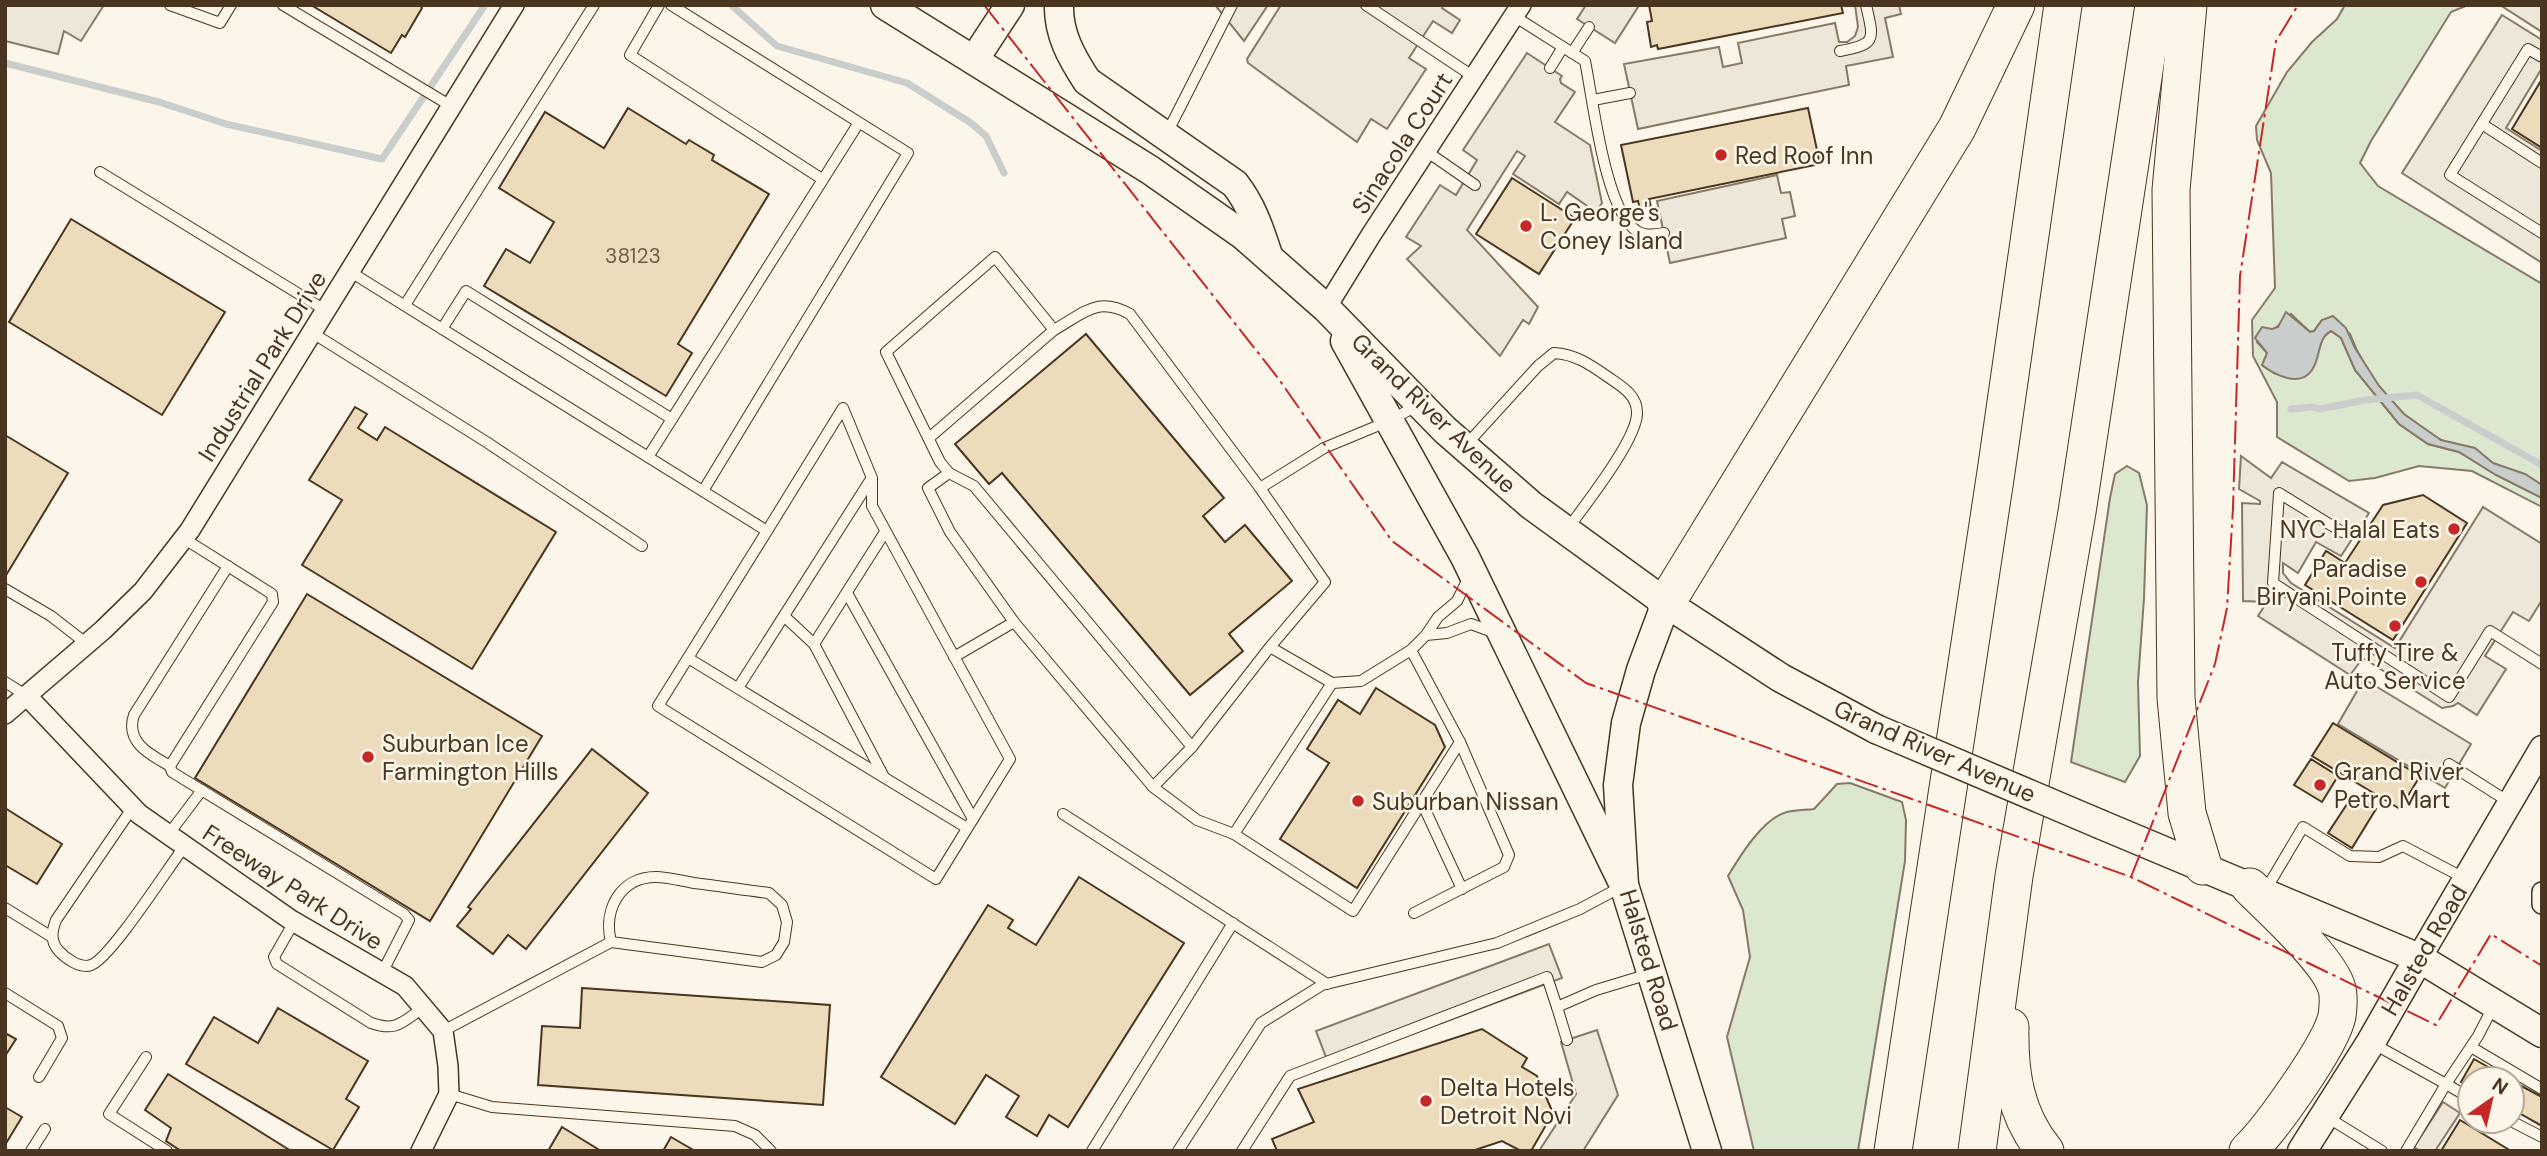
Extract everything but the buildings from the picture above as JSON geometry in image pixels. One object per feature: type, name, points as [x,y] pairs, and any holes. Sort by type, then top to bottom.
[{"type":"highway","points":[[1666,603],[1956,128],[2016,5]]},
{"type":"highway","points":[[1893,1151],[1998,459],[2063,5]]},
{"type":"highway","points":[[1977,1151],[2014,876],[2077,512],[2154,5]]},
{"type":"highway","points":[[2188,5],[2171,190],[2176,698],[2188,813],[2203,866]]},
{"type":"highway","points":[[2014,876],[2010,1032],[2012,1075],[2017,1102],[2026,1123],[2045,1151]]},
{"type":"highway","points":[[2248,1151],[2272,1124],[2337,1017],[2337,989],[2324,965],[2257,890]]},
{"type":"main road","name":"Grand River Avenue","points":[[885,5],[1150,170],[1243,235],[1326,308],[1419,404],[1531,505],[1666,603],[1781,678],[1876,730],[2419,958],[2542,1033]]},
{"type":"main road","points":[[974,60],[1010,5]]},
{"type":"main road","points":[[1059,5],[1064,38],[1087,81],[1235,184],[1256,217],[1268,255]]},
{"type":"main road","points":[[1326,308],[1472,570],[1624,885]]},
{"type":"main road","name":"Halsted Road","points":[[1666,603],[1641,670],[1626,723],[1618,785],[1624,885],[1707,1151]]},
{"type":"main road","name":"Halsted Road","points":[[2302,1151],[2371,1042],[2419,958]]},
{"type":"street","name":"Industrial Park Drive","points":[[5,713],[87,644],[143,591],[183,538],[514,5]]},
{"type":"street","name":"Sinacola Court","points":[[1326,308],[1518,11]]},
{"type":"street","name":"Freeway Park Drive","points":[[27,696],[133,807],[176,841],[294,922],[405,986],[443,1031]]},
{"type":"street","name":"Halsted Road","points":[[2419,958],[2542,748]]},
{"type":"street","points":[[2542,892],[2542,904]]},
{"type":"street","points":[[421,1151],[449,1094],[443,1031]]},
{"type":"lane","points":[[170,5],[220,23],[231,5]]},
{"type":"lane","points":[[283,5],[451,106]]},
{"type":"lane","points":[[405,305],[594,5]]},
{"type":"lane","points":[[659,5],[630,55],[822,178]]},
{"type":"lane","points":[[671,5],[908,153],[703,491]]},
{"type":"lane","points":[[1165,135],[1232,5]]},
{"type":"lane","points":[[1366,5],[1474,77]]},
{"type":"lane","points":[[1840,51],[1862,47],[1871,38],[1866,5]]},
{"type":"lane","points":[[1518,11],[1585,61],[1611,191],[1625,220],[1638,232],[1654,235],[1664,233]]},
{"type":"lane","points":[[1550,68],[1589,27]]},
{"type":"lane","points":[[2542,57],[2529,49],[2449,175],[2542,233]]},
{"type":"lane","points":[[1593,100],[1630,93]]},
{"type":"lane","points":[[648,457],[858,124]]},
{"type":"lane","points":[[2482,124],[2542,163]]},
{"type":"lane","points":[[1426,151],[1475,184]]},
{"type":"lane","points":[[100,172],[325,310]]},
{"type":"lane","points":[[1054,330],[995,257],[886,352],[949,473],[974,486],[1192,747]]},
{"type":"lane","points":[[349,271],[767,531]]},
{"type":"lane","points":[[442,329],[466,291],[672,419]]},
{"type":"lane","points":[[929,439],[1054,330],[1098,305],[1118,307],[1130,314],[1260,488],[1325,582],[1270,646],[1192,747],[1153,787]]},
{"type":"lane","points":[[311,332],[488,443],[642,546]]},
{"type":"lane","points":[[1464,447],[1538,366],[1554,353],[1570,354],[1631,393],[1637,413],[1631,432],[1611,467],[1566,530]]},
{"type":"lane","points":[[1260,488],[1324,448],[1389,421],[1419,404]]},
{"type":"lane","points":[[843,408],[872,478],[872,506],[1010,759],[936,879],[658,706],[767,531],[843,408]]},
{"type":"lane","points":[[949,473],[928,488],[950,532],[1014,622],[1153,787],[1197,820],[1234,834],[1353,911],[1460,743]]},
{"type":"lane","points":[[738,688],[872,478]]},
{"type":"lane","points":[[2342,532],[2279,493],[2273,583],[2449,697],[2490,631],[2542,664]]},
{"type":"lane","points":[[814,644],[886,532]]},
{"type":"lane","points":[[170,766],[273,602],[272,594],[183,538]]},
{"type":"lane","points":[[229,566],[134,715],[131,724],[133,739],[146,753],[170,766],[172,772],[404,914],[409,920],[382,972]]},
{"type":"lane","points":[[1270,646],[1332,683],[1361,681],[1411,650],[1426,635],[1438,617],[1457,601],[1472,570]]},
{"type":"lane","points":[[5,589],[51,616],[87,644]]},
{"type":"lane","points":[[847,593],[970,824]]},
{"type":"lane","points":[[784,616],[814,644],[884,777]]},
{"type":"lane","points":[[954,657],[1014,622]]},
{"type":"lane","points":[[1426,635],[1447,633],[1471,624],[1503,635]]},
{"type":"lane","points":[[1411,650],[1460,743],[1509,855],[1504,867],[1415,913]]},
{"type":"lane","points":[[688,658],[884,777],[970,824]]},
{"type":"lane","points":[[5,682],[27,696]]},
{"type":"lane","points":[[1234,834],[1332,683]]},
{"type":"lane","points":[[2449,764],[2509,802]]},
{"type":"lane","points":[[133,807],[56,920],[52,937],[54,944],[67,958],[84,966],[96,963],[120,937],[176,841],[202,790]]},
{"type":"lane","points":[[1422,803],[1462,889]]},
{"type":"lane","points":[[1063,814],[1327,984]]},
{"type":"lane","points":[[2257,890],[2303,827],[2350,856],[2379,857],[2403,846],[2464,878]]},
{"type":"lane","points":[[443,1031],[611,942],[762,962],[776,956],[784,942],[787,922],[782,905],[769,894],[655,877],[636,880],[620,891],[610,908],[607,927],[611,942]]},
{"type":"lane","points":[[1178,1151],[1261,1023],[1327,984],[1497,943],[1580,909],[1624,885]]},
{"type":"lane","points":[[5,908],[52,937]]},
{"type":"lane","points":[[294,922],[274,957],[277,964],[371,1023],[383,1027],[394,1027],[424,1008]]},
{"type":"lane","points":[[1092,1151],[1233,923]]},
{"type":"lane","points":[[1557,1007],[1596,990],[1653,973]]},
{"type":"lane","points":[[1242,1151],[1290,1076],[1547,977],[1567,1040]]},
{"type":"lane","points":[[5,993],[58,1026],[62,1038],[39,1077]]},
{"type":"lane","points":[[2406,1151],[2471,1047],[2494,1004]]},
{"type":"lane","points":[[2371,1042],[2456,1090]]},
{"type":"lane","points":[[2471,1047],[2497,1068],[2540,1090]]},
{"type":"lane","points":[[146,1057],[109,1115],[167,1151]]},
{"type":"lane","points":[[449,1094],[492,1107],[736,1126],[755,1135],[771,1151]]},
{"type":"lane","points":[[2323,1115],[2382,1151]]},
{"type":"lane","points":[[2526,1126],[2542,1138]]},
{"type":"lane","points":[[32,1151],[45,1129]]},
{"type":"green space","points":[[2345,5],[2468,5],[2451,12],[2360,163],[2378,186],[2542,284],[2542,485],[2493,463],[2480,453],[2444,441],[2410,420],[2375,380],[2350,334],[2322,320],[2314,331],[2310,332],[2291,314],[2257,342],[2267,353],[2263,366],[2290,378],[2319,350],[2323,337],[2331,331],[2341,338],[2355,370],[2399,424],[2428,444],[2459,452],[2496,475],[2542,498],[2542,507],[2472,471],[2419,466],[2375,478],[2349,481],[2277,437],[2277,402],[2253,356],[2252,320],[2275,288],[2271,173],[2257,140],[2256,126],[2287,72],[2312,42],[2337,19]]},
{"type":"green space","points":[[2127,466],[2139,473],[2147,505],[2138,682],[2140,756],[2125,782],[2071,762],[2110,498],[2115,474]]},
{"type":"green space","points":[[1850,783],[1902,802],[1906,820],[1905,861],[1858,1151],[1754,1151],[1727,1037],[1750,957],[1743,910],[1728,876],[1753,839],[1769,822],[1787,812],[1814,809],[1837,784]]},
{"type":"shaded area","points":[[5,5],[104,5],[81,41],[64,31],[58,54],[5,41]]},
{"type":"shaded area","points":[[1215,5],[1268,5],[1244,41]]},
{"type":"shaded area","points":[[1281,5],[1443,5],[1442,8],[1460,20],[1452,33],[1433,21],[1409,58],[1426,69],[1387,129],[1371,119],[1357,142],[1248,63],[1247,59]]},
{"type":"shaded area","points":[[1586,5],[1638,7],[1615,43],[1577,19]]},
{"type":"shaded area","points":[[1855,5],[1899,5],[1901,14],[1885,18],[1893,57],[1846,66],[1849,85],[1638,129],[1624,64],[1719,47],[1723,67],[1742,63],[1738,43],[1835,23],[1839,42],[1847,42],[1855,36],[1858,27]]},
{"type":"shaded area","points":[[2500,5],[2542,5],[2542,32]]},
{"type":"shaded area","points":[[2502,15],[2542,40],[2542,68],[2506,128],[2542,151],[2542,263],[2402,173]]},
{"type":"shaded area","points":[[1527,53],[1562,76],[1561,83],[1575,92],[1555,122],[1590,145],[1602,203],[1596,212],[1567,192],[1559,204],[1513,174],[1525,156],[1517,151],[1467,230],[1538,307],[1529,324],[1523,320],[1500,356],[1407,259],[1421,246],[1406,237],[1440,185],[1456,195],[1477,160],[1463,150]]},
{"type":"shaded area","points":[[1777,175],[1781,193],[1790,192],[1795,216],[1782,219],[1786,238],[1670,263],[1657,201]]},
{"type":"shaded area","points":[[2286,312],[2310,332],[2314,331],[2322,320],[2333,316],[2346,328],[2379,386],[2404,414],[2441,440],[2475,448],[2493,463],[2525,474],[2542,485],[2542,498],[2496,475],[2459,452],[2428,444],[2399,424],[2355,370],[2341,338],[2331,331],[2323,338],[2312,370],[2301,378],[2287,378],[2262,365],[2267,353],[2255,338],[2262,327],[2278,327]]},
{"type":"shaded area","points":[[2241,456],[2271,478],[2282,462],[2369,513],[2341,556],[2316,542],[2298,573],[2283,563],[2283,573],[2291,583],[2395,648],[2483,507],[2542,544],[2542,600],[2529,621],[2513,612],[2485,656],[2506,669],[2477,715],[2458,703],[2442,708],[2363,658],[2350,675],[2258,616],[2267,602],[2243,601],[2242,503],[2260,504],[2260,501],[2239,489]]},
{"type":"shaded area","points":[[2364,679],[2471,744],[2445,788],[2338,724]]},
{"type":"shaded area","points":[[1549,944],[1562,978],[1329,1065],[1316,1031]]},
{"type":"shaded area","points":[[1597,1030],[1618,1095],[1583,1151],[1539,1151],[1576,1094],[1561,1042]]},
{"type":"shaded area","points":[[2443,1102],[2456,1110],[2456,1119],[2435,1151],[2420,1151],[2414,1147]]},
{"type":"waterway","points":[[5,63],[159,102],[226,124],[382,159],[485,5]]},
{"type":"waterway","points":[[731,5],[777,46],[907,83],[971,123],[986,136],[1004,173]]},
{"type":"waterway","points":[[2291,409],[2320,409],[2365,400],[2417,395],[2542,465]]},
{"type":"power","points":[[984,5],[1278,378],[1392,541],[1586,683],[2131,877],[2436,1025],[2491,934],[2542,966]]},
{"type":"power","points":[[2131,877],[2215,664],[2227,608],[2240,276],[2276,41],[2298,5]]},
{"type":"place","name":"Red Roof Inn","points":[[1721,155]]},
{"type":"place","name":"L. George's Coney Island","points":[[1526,226]]},
{"type":"place","name":"NYC Halal Eats","points":[[2454,529]]},
{"type":"place","name":"Paradise Biryani Pointe","points":[[2421,582]]},
{"type":"place","name":"Tuffy Tire & Auto Service","points":[[2395,626]]},
{"type":"place","name":"Suburban Ice Farmington Hills","points":[[368,757]]},
{"type":"place","name":"Grand River Petro Mart","points":[[2320,785]]},
{"type":"place","name":"Suburban Nissan","points":[[1358,801]]},
{"type":"place","name":"Delta Hotels Detroit Novi","points":[[1426,1101]]}]
